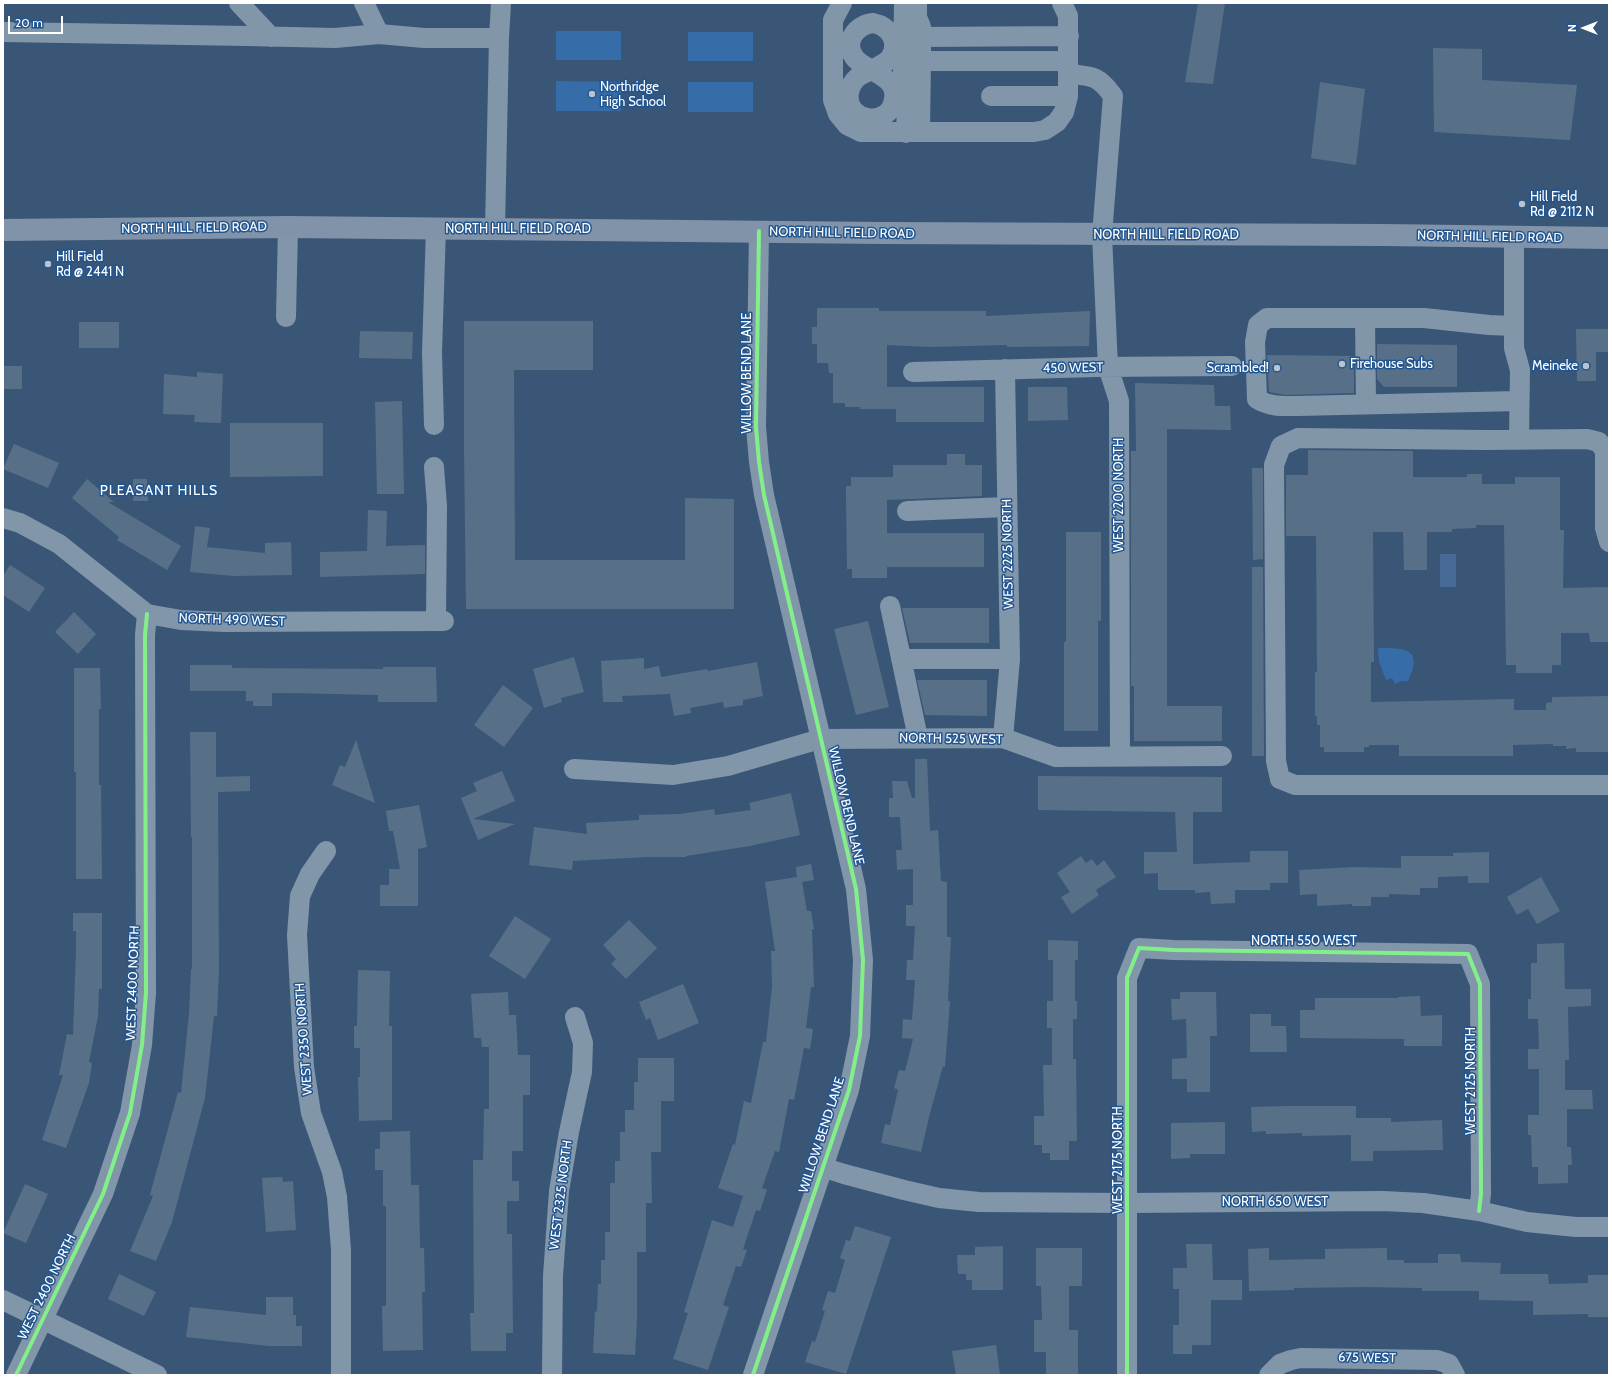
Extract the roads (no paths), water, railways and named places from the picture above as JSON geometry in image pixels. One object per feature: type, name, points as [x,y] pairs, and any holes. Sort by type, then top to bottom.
[{"type":"main road","name":"NORTH HILL FIELD ROAD","points":[[3,230],[288,227],[1102,235],[1609,238]]},
{"type":"street","points":[[239,3],[272,37]]},
{"type":"street","points":[[364,3],[378,34]]},
{"type":"street","points":[[495,229],[501,3]]},
{"type":"street","points":[[842,3],[833,20],[833,100],[838,114],[847,125],[861,132],[1034,132],[1045,130],[1057,122],[1064,112],[1068,96],[1068,16],[1062,3]]},
{"type":"street","points":[[904,3],[903,92],[913,132]]},
{"type":"street","points":[[913,132],[922,61],[921,27],[917,17],[917,3]]},
{"type":"street","points":[[3,32],[335,38],[378,34],[424,38],[499,38]]},
{"type":"street","points":[[921,37],[1069,36]]},
{"type":"street","points":[[872,70],[903,62],[921,37]]},
{"type":"street","name":"WEST 2200 NORTH","points":[[922,61],[1068,68],[1104,83],[1113,96],[1102,235],[1108,367],[1119,401],[1120,756]]},
{"type":"street","points":[[991,96],[1068,96]]},
{"type":"street","points":[[286,317],[288,227]]},
{"type":"street","points":[[434,425],[432,352],[436,228]]},
{"type":"street","name":"WILLOW BEND LANE","points":[[753,1375],[849,1090],[860,1036],[863,960],[856,889],[764,495],[759,462],[756,427],[759,232]]},
{"type":"street","points":[[1514,238],[1514,348],[1520,370],[1519,440]]},
{"type":"street","points":[[1514,326],[1489,325],[1424,318],[1267,318],[1258,325],[1255,342],[1257,398],[1265,404],[1297,406],[1519,401]]},
{"type":"street","points":[[1365,318],[1366,404]]},
{"type":"street","name":"450 WEST","points":[[913,372],[1108,367],[1232,366]]},
{"type":"street","name":"WEST 2225 NORTH","points":[[1003,738],[1010,659],[1005,370]]},
{"type":"street","points":[[1609,542],[1605,528],[1605,451],[1599,442],[1587,439],[1519,440],[1298,438],[1281,446],[1274,464],[1276,761],[1280,779],[1295,785],[1609,785]]},
{"type":"street","name":"NORTH 490 WEST","points":[[3,518],[20,523],[60,544],[147,614],[181,620],[224,622],[440,620],[437,506],[434,467]]},
{"type":"street","points":[[906,511],[1007,507]]},
{"type":"street","points":[[890,606],[918,738]]},
{"type":"street","name":"WEST 2400 NORTH","points":[[16,1375],[103,1194],[130,1113],[142,1045],[146,992],[145,635],[147,614]]},
{"type":"street","points":[[901,659],[1010,659]]},
{"type":"street","name":"NORTH 525 WEST","points":[[574,769],[673,775],[728,766],[820,739],[1003,738],[1056,757],[1222,756]]},
{"type":"street","name":"WEST 2350 NORTH","points":[[326,851],[310,874],[300,896],[297,935],[304,1067],[310,1113],[332,1172],[337,1197],[341,1250],[341,1375]]},
{"type":"street","name":"NORTH 550 WEST","points":[[1139,948],[1174,950],[1468,954]]},
{"type":"street","name":"WEST 2175 NORTH","points":[[1127,1375],[1127,978],[1139,948]]},
{"type":"street","name":"WEST 2125 NORTH","points":[[1468,954],[1480,984],[1482,1194],[1479,1211]]},
{"type":"street","name":"WEST 2325 NORTH","points":[[552,1375],[553,1276],[559,1191],[569,1132],[582,1072],[583,1043],[575,1017]]},
{"type":"street","name":"NORTH 650 WEST","points":[[822,1167],[904,1190],[939,1198],[978,1202],[1128,1203],[1383,1201],[1423,1203],[1479,1211],[1527,1222],[1576,1227],[1609,1227]]},
{"type":"street","points":[[3,1300],[158,1375]]},
{"type":"street","name":"675 WEST","points":[[1272,1372],[1292,1360],[1301,1358],[1429,1359],[1449,1364],[1455,1375]]},
{"type":"place","name":"Northridge High School","points":[[592,94]]},
{"type":"place","name":"Hill Field Rd @ 2112 N","points":[[1522,204]]},
{"type":"place","name":"Hill Field Rd @ 2441 N","points":[[48,264]]},
{"type":"place","name":"Firehouse Subs","points":[[1342,364]]},
{"type":"place","name":"Meineke","points":[[1586,366]]},
{"type":"place","name":"Scrambled!","points":[[1277,368]]},
{"type":"district","name":"PLEASANT HILLS","points":[[159,491]]}]
